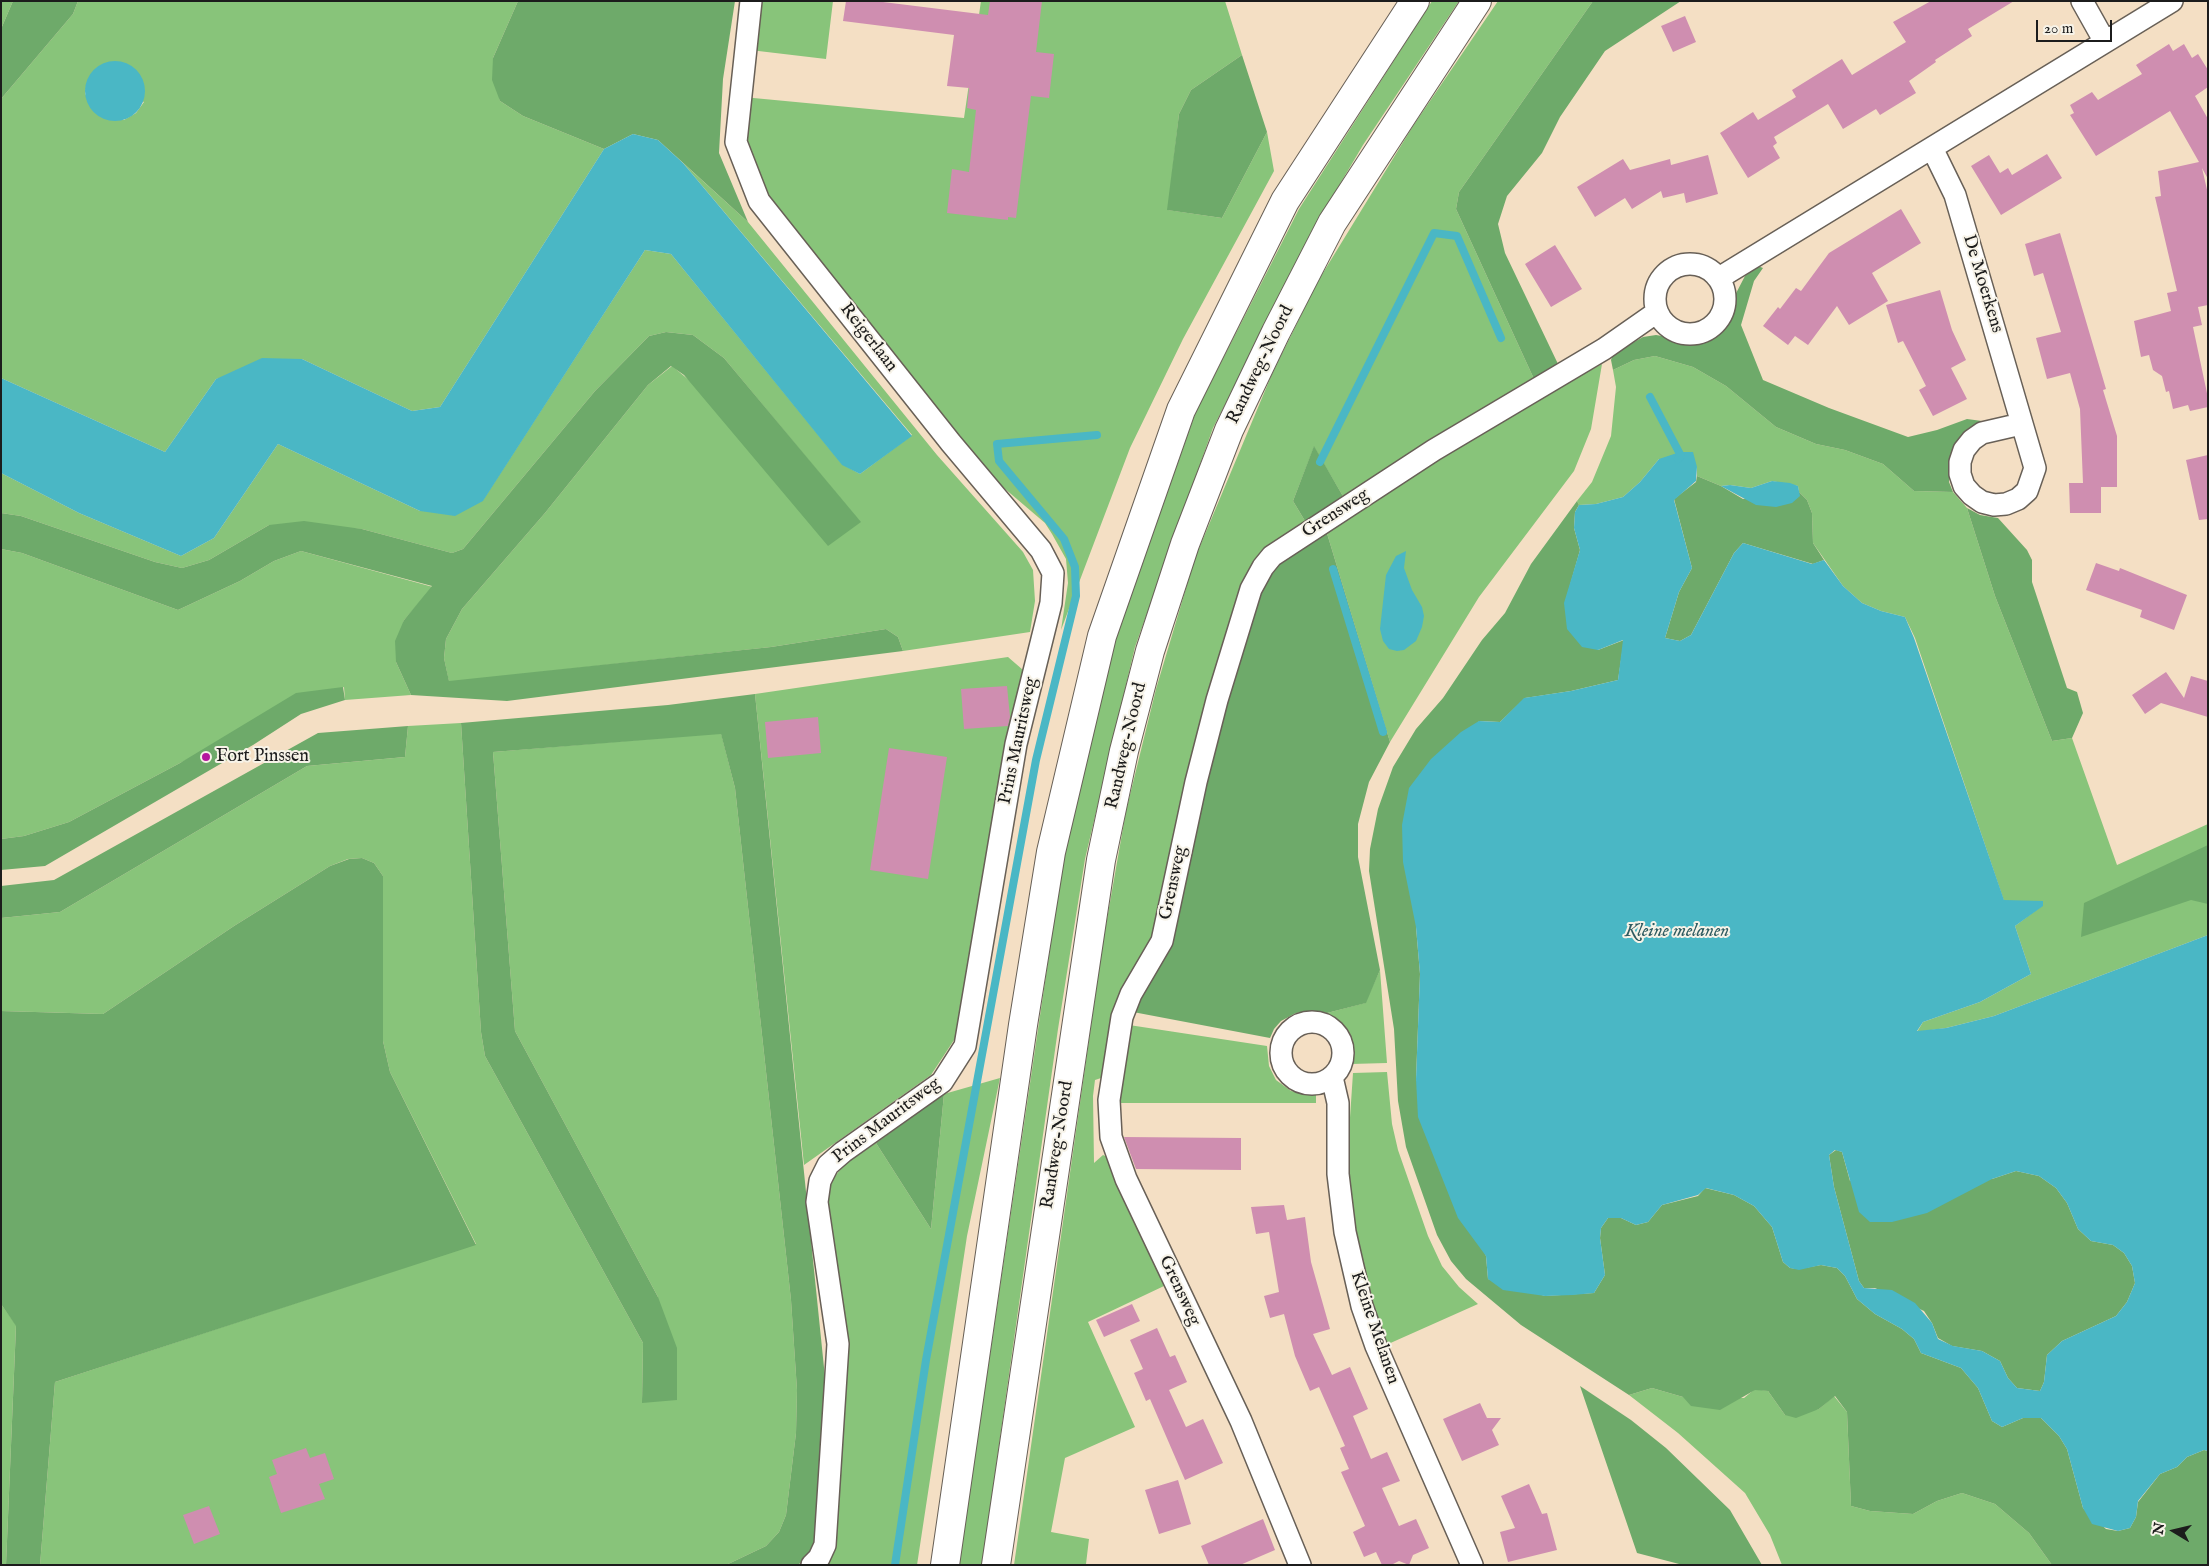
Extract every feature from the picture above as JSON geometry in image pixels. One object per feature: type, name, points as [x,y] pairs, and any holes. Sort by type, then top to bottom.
[{"type":"main road","points":[[944,1565],[1023,1025],[1051,852],[1102,636],[1181,410],[1285,201],[1415,1]]},
{"type":"main road","name":"Randweg-Noord","points":[[996,1565],[1101,860],[1124,751],[1150,650],[1185,544],[1229,430],[1276,332],[1332,223],[1477,1]]},
{"type":"street","name":"Reigerlaan","points":[[750,1],[736,142],[759,201],[951,442],[1041,550],[1053,573],[1051,603],[1038,652]]},
{"type":"street","points":[[2082,1],[2105,42]]},
{"type":"street","points":[[1719,278],[2172,1]]},
{"type":"street","name":"De Moerkens","points":[[1932,148],[1955,194],[2022,424]]},
{"type":"street","points":[[1694,264],[1708,268],[1719,278],[1725,291],[1725,306],[1719,320],[1708,330],[1694,335],[1679,332],[1666,324],[1658,312],[1655,298],[1658,284],[1667,272],[1680,265],[1694,264]]},
{"type":"street","name":"Grensweg","points":[[1300,1565],[1241,1422],[1126,1179],[1111,1137],[1109,1100],[1122,1018],[1131,994],[1162,941],[1196,782],[1217,700],[1251,589],[1263,567],[1272,556],[1434,450],[1604,349],[1658,312]]},
{"type":"street","name":"Prins Mauritsweg","points":[[812,1565],[819,1558],[825,1545],[838,1344],[817,1202],[820,1181],[828,1165],[843,1152],[942,1082],[965,1046],[1016,744],[1038,652]]},
{"type":"street","name":"Kleine Melanen","points":[[1332,1077],[1338,1103],[1338,1174],[1345,1232],[1362,1306],[1376,1346],[1472,1565]]},
{"type":"green space","points":[[1,1],[13,1],[1,29]]},
{"type":"green space","points":[[13,1],[78,1],[73,14],[1,99],[1,29]]},
{"type":"green space","points":[[78,1],[518,1],[493,58],[500,101],[523,116],[604,149],[440,407],[412,411],[302,359],[216,379],[165,452],[1,378],[1,99],[73,14]],"holes":[[[88,80],[144,102],[136,113],[124,120],[90,106],[85,93]]]},
{"type":"green space","points":[[518,1],[735,1],[723,79],[719,153],[748,222],[658,140],[633,134],[604,149],[523,116],[500,101],[492,80],[493,58]]},
{"type":"green space","points":[[757,1],[833,1],[826,59],[750,50]]},
{"type":"green space","points":[[981,1],[1225,1],[1242,55],[1191,90],[1179,114],[1168,210],[1222,218],[1267,132],[1274,171],[1183,339],[1130,448],[1061,630],[1068,583],[1066,559],[1045,523],[970,459],[768,209],[741,138],[743,97],[964,118]]},
{"type":"green space","points":[[1432,1],[1459,1],[1363,145],[1317,223],[1213,428],[1135,647],[1085,859],[1058,1029],[982,1565],[959,1565],[1064,853],[1116,639],[1195,414],[1299,209]]},
{"type":"green space","points":[[1498,1],[1593,1],[1459,192],[1456,209],[1534,379],[1344,498],[1314,447],[1293,501],[1305,521],[1265,552],[1161,918],[1104,1077],[1095,1080],[1093,1096],[1094,1163],[1103,1155],[1110,1158],[1164,1286],[1088,1322],[1135,1427],[1065,1458],[1051,1532],[1089,1539],[1086,1564],[1014,1565],[1103,942],[1126,811],[1156,689],[1195,558],[1272,374],[1318,281],[1413,126]]},
{"type":"green space","points":[[1593,1],[1681,1],[1605,51],[1560,117],[1542,153],[1507,196],[1498,224],[1505,253],[1558,364],[1534,379],[1456,209],[1459,192]]},
{"type":"green space","points":[[1242,55],[1267,132],[1222,218],[1167,210],[1179,114],[1191,90]]},
{"type":"green space","points":[[683,163],[748,222],[937,455],[1023,552],[1033,570],[1035,601],[1030,632],[903,651],[898,637],[886,629],[771,647],[449,682],[444,658],[446,639],[462,609],[545,513],[648,385],[672,366],[860,522],[724,358],[693,335],[666,332],[649,336],[595,391],[463,549],[452,553],[362,529],[269,525],[209,560],[182,568],[155,562],[21,516],[1,513],[1,473],[79,513],[181,556],[214,538],[278,444],[420,511],[483,500],[645,250],[671,254],[842,464],[860,474],[912,435]]},
{"type":"green space","points":[[1758,266],[1763,268],[1754,281],[1741,325],[1763,380],[1829,408],[1908,437],[1937,430],[1967,419],[1982,421],[1967,431],[1955,445],[1950,457],[1949,482],[1953,492],[1914,491],[1883,464],[1845,450],[1816,444],[1776,427],[1726,386],[1693,367],[1655,356],[1634,360],[1613,370],[1611,360],[1613,354],[1643,337],[1656,335],[1697,342],[1720,330],[1728,317],[1732,301],[1745,276]]},
{"type":"green space","points":[[666,332],[693,335],[724,358],[861,522],[828,546],[684,375],[671,366],[648,385],[545,513],[462,609],[446,639],[444,658],[449,681],[771,647],[886,629],[898,637],[903,651],[507,701],[411,695],[396,662],[395,641],[404,620],[432,586],[301,551],[274,561],[240,581],[178,610],[22,553],[1,549],[1,513],[21,516],[155,562],[182,568],[209,560],[269,525],[304,521],[362,529],[452,553],[463,549],[595,391],[649,336]]},
{"type":"green space","points":[[1655,356],[1693,367],[1726,386],[1776,427],[1816,444],[1845,450],[1883,464],[1914,491],[1953,492],[1967,508],[1995,596],[2052,741],[2072,738],[2117,865],[2208,824],[2208,935],[1994,1016],[1946,1028],[1917,1032],[1923,1022],[1980,1002],[2031,974],[2015,926],[2043,905],[2043,902],[2004,901],[1915,638],[1905,617],[1881,611],[1862,603],[1843,586],[1813,543],[1812,513],[1807,500],[1799,492],[1798,486],[1772,481],[1751,488],[1730,485],[1721,486],[1697,476],[1697,467],[1659,459],[1640,482],[1623,497],[1596,504],[1579,505],[1577,501],[1592,482],[1611,436],[1616,387],[1613,370],[1634,360]]},
{"type":"green space","points":[[1602,364],[1591,429],[1574,471],[1479,597],[1390,742],[1326,530],[1526,405]]},
{"type":"green space","points":[[1314,446],[1344,498],[1305,521],[1293,501]]},
{"type":"green space","points":[[1697,476],[1721,486],[1743,499],[1799,492],[1807,500],[1812,513],[1813,543],[1824,560],[1813,564],[1743,543],[1734,553],[1691,635],[1680,641],[1665,638],[1679,592],[1692,568],[1674,499],[1696,482]]},
{"type":"green space","points":[[1577,501],[1579,505],[1575,512],[1574,528],[1580,550],[1565,603],[1598,650],[1624,640],[1618,680],[1571,691],[1525,698],[1500,722],[1479,721],[1416,927],[1420,974],[1416,1079],[1486,1256],[1488,1279],[1545,1296],[1594,1293],[1605,1275],[1600,1238],[1601,1228],[1608,1218],[1621,1218],[1636,1225],[1648,1222],[1662,1205],[1698,1196],[1705,1188],[1734,1195],[1754,1206],[1772,1227],[1783,1262],[1790,1268],[1799,1269],[1821,1265],[1837,1268],[1845,1276],[1857,1299],[1875,1314],[1902,1329],[1914,1339],[1921,1353],[1961,1368],[1978,1388],[1992,1421],[2002,1427],[2023,1418],[2041,1418],[2059,1436],[2067,1449],[2083,1508],[2106,1529],[2118,1531],[2130,1528],[2136,1517],[2138,1502],[2160,1474],[2177,1467],[2187,1457],[2204,1450],[2208,1451],[2208,1565],[2052,1565],[2029,1533],[1995,1504],[1962,1493],[1937,1501],[1913,1514],[1870,1511],[1851,1506],[1847,1412],[1835,1396],[1819,1409],[1796,1418],[1785,1415],[1768,1391],[1755,1390],[1720,1410],[1691,1406],[1683,1397],[1652,1388],[1629,1395],[1521,1325],[1466,1279],[1451,1261],[1437,1235],[1406,1147],[1398,1101],[1394,1029],[1369,871],[1370,849],[1378,809],[1393,767],[1416,729],[1443,698],[1482,640],[1505,613],[1531,564]]},
{"type":"green space","points":[[1967,508],[1980,515],[1998,518],[2027,550],[2032,560],[2032,582],[2067,688],[2077,692],[2083,713],[2072,738],[2052,741],[1995,596]]},
{"type":"green space","points":[[1326,530],[1390,742],[1369,782],[1358,824],[1358,857],[1380,970],[1366,1003],[1327,1013],[1311,1011],[1296,1013],[1281,1021],[1274,1029],[1270,1038],[1133,1012],[1203,787],[1261,586],[1280,562]]},
{"type":"green space","points":[[1,549],[22,553],[178,610],[240,581],[274,561],[301,551],[433,587],[404,620],[396,662],[411,695],[345,700],[344,687],[180,763],[69,822],[24,836],[1,839]]},
{"type":"green space","points":[[1008,657],[1023,670],[956,1037],[931,1075],[804,1165],[755,694]]},
{"type":"green space","points":[[343,687],[345,700],[301,714],[253,745],[45,866],[1,870],[1,839],[24,836],[69,822],[180,763],[296,693]]},
{"type":"green space","points":[[755,694],[826,1387],[817,1542],[809,1555],[798,1565],[726,1565],[766,1546],[779,1532],[786,1515],[796,1433],[797,1390],[791,1300],[735,788],[721,734],[493,752],[515,1031],[658,1297],[677,1348],[677,1400],[642,1403],[643,1343],[485,1056],[481,1032],[461,723],[668,705]]},
{"type":"green space","points":[[461,723],[481,1032],[485,1056],[643,1343],[642,1402],[658,1297],[515,1031],[493,752],[721,733],[735,788],[791,1300],[797,1390],[796,1433],[786,1515],[779,1532],[766,1546],[726,1565],[40,1565],[55,1382],[476,1244],[390,1072],[383,1041],[383,876],[374,863],[362,858],[348,859],[330,866],[234,926],[103,1014],[1,1011],[1,918],[60,912],[307,766],[405,757],[408,726]]},
{"type":"green space","points":[[408,726],[405,757],[307,766],[60,912],[1,918],[1,886],[54,880],[318,733]]},
{"type":"green space","points":[[2208,845],[2208,904],[2191,900],[2081,937],[2084,903]]},
{"type":"green space","points":[[362,858],[374,863],[383,876],[383,1041],[390,1072],[476,1245],[55,1382],[40,1565],[6,1565],[16,1326],[1,1304],[1,1011],[103,1014],[234,926],[330,866],[349,859]]},
{"type":"green space","points":[[1380,970],[1387,1063],[1351,1064],[1352,1044],[1349,1036],[1339,1022],[1327,1013],[1365,1003]]},
{"type":"green space","points":[[1129,1025],[1267,1046],[1269,1066],[1276,1080],[1291,1091],[1316,1095],[1316,1103],[1117,1103]]},
{"type":"green space","points":[[1387,1072],[1392,1124],[1398,1150],[1428,1236],[1442,1266],[1459,1287],[1478,1304],[1386,1345],[1364,1279],[1353,1223],[1347,1162],[1353,1073]]},
{"type":"green space","points":[[1000,1078],[967,1236],[917,1565],[825,1565],[847,1345],[845,1317],[827,1202],[829,1189],[835,1176],[845,1164],[876,1143],[931,1229],[944,1094]]},
{"type":"green space","points":[[944,1094],[931,1229],[876,1143]]},
{"type":"green space","points":[[1836,1150],[1842,1152],[1850,1181],[1992,1179],[2016,1171],[2039,1176],[2056,1188],[2067,1203],[2078,1229],[2091,1241],[2113,1245],[2124,1253],[2132,1266],[2135,1283],[2127,1302],[2116,1316],[2062,1341],[2047,1355],[2044,1382],[2040,1391],[2017,1388],[2008,1378],[2000,1361],[1982,1351],[1952,1346],[1938,1338],[1932,1323],[1924,1311],[1875,1288],[1864,1288],[1859,1281],[1834,1187],[1829,1155]]},
{"type":"green space","points":[[1,1304],[16,1325],[6,1565],[1,1565]]},
{"type":"green space","points":[[1580,1386],[1631,1420],[1666,1448],[1730,1510],[1762,1565],[1683,1565],[1637,1553]]},
{"type":"green space","points":[[1652,1388],[1683,1397],[1744,1398],[1755,1389],[1768,1391],[1785,1415],[1819,1409],[1834,1396],[1847,1412],[1851,1506],[1870,1511],[1913,1514],[1937,1501],[1962,1493],[1995,1504],[2029,1533],[2052,1565],[1782,1565],[1770,1535],[1745,1493],[1678,1433],[1629,1395]]},
{"type":"water","points":[[115,61],[131,66],[136,70],[140,75],[145,91],[140,107],[136,112],[131,116],[115,121],[99,116],[94,112],[90,107],[85,91],[90,75],[94,70],[99,66]]},
{"type":"water","points":[[633,134],[658,140],[683,163],[912,436],[860,474],[842,465],[671,254],[645,250],[483,501],[455,516],[420,511],[278,444],[214,538],[181,556],[79,513],[1,473],[1,378],[165,452],[216,379],[262,358],[302,359],[412,411],[440,407],[604,149]]},
{"type":"water","name":"Kleine melanen","points":[[1680,452],[1693,452],[1697,467],[1696,481],[1674,500],[1692,568],[1679,592],[1665,638],[1680,641],[1691,635],[1734,553],[1743,543],[1812,564],[1824,560],[1843,586],[1862,603],[1881,611],[1905,617],[1914,638],[2004,900],[2043,901],[2043,906],[2015,926],[2031,974],[1980,1002],[1923,1022],[1917,1031],[1946,1028],[1994,1016],[2208,935],[2208,1451],[2204,1450],[2187,1457],[2177,1467],[2160,1474],[2138,1501],[2136,1517],[2130,1528],[2118,1531],[2092,1524],[2083,1508],[2067,1449],[2059,1436],[2041,1418],[2023,1418],[2002,1427],[1992,1421],[1978,1388],[1961,1368],[1921,1353],[1914,1339],[1902,1329],[1875,1314],[1857,1299],[1845,1276],[1837,1268],[1821,1265],[1799,1270],[1790,1268],[1783,1262],[1772,1227],[1754,1206],[1734,1195],[1706,1188],[1698,1195],[1662,1205],[1648,1222],[1636,1225],[1621,1218],[1608,1218],[1601,1228],[1600,1238],[1605,1275],[1594,1293],[1573,1295],[1545,1296],[1503,1290],[1488,1279],[1486,1256],[1458,1218],[1418,1117],[1416,1079],[1420,974],[1416,927],[1403,862],[1402,825],[1409,788],[1431,759],[1461,732],[1479,721],[1500,722],[1524,698],[1571,691],[1618,680],[1623,640],[1598,650],[1582,647],[1567,629],[1564,603],[1580,550],[1574,528],[1575,512],[1579,505],[1596,504],[1623,497],[1640,482],[1659,459]],"holes":[[[1835,1150],[1842,1152],[1859,1212],[1870,1222],[1892,1222],[1927,1213],[1992,1179],[2016,1171],[2039,1176],[2056,1188],[2067,1203],[2078,1229],[2091,1241],[2113,1245],[2124,1253],[2132,1266],[2135,1283],[2127,1302],[2116,1316],[2062,1341],[2047,1355],[2044,1382],[2040,1391],[2017,1388],[2008,1378],[2000,1361],[1982,1351],[1953,1346],[1938,1339],[1932,1323],[1915,1303],[1892,1290],[1864,1288],[1859,1281],[1834,1187],[1829,1155]]]},
{"type":"water","points":[[1772,481],[1798,486],[1800,496],[1792,503],[1776,507],[1756,505],[1721,486],[1730,485],[1751,488]]},
{"type":"water","points":[[1406,551],[1404,568],[1412,590],[1422,607],[1424,616],[1416,641],[1404,650],[1397,651],[1389,649],[1383,641],[1380,629],[1386,575],[1396,556]]},
{"type":"building","points":[[846,1],[875,1],[988,15],[990,1],[1042,1],[1036,52],[1054,54],[1049,98],[1031,96],[1016,218],[1008,217],[1008,220],[947,213],[952,169],[969,172],[976,110],[967,108],[969,88],[947,86],[954,35],[843,21]]},
{"type":"building","points":[[1931,1],[2014,1],[1968,29],[1972,36],[1935,60],[1936,62],[1909,81],[1916,93],[1880,115],[1876,109],[1843,129],[1828,104],[1774,137],[1777,143],[1773,146],[1780,158],[1748,178],[1720,133],[1753,112],[1758,120],[1796,97],[1792,90],[1842,59],[1852,75],[1906,42],[1893,22]]},
{"type":"building","points":[[1685,16],[1696,42],[1673,52],[1661,26]]},
{"type":"building","points":[[2169,44],[2173,51],[2184,44],[2192,58],[2198,54],[2208,70],[2208,87],[2195,96],[2208,119],[2208,179],[2202,168],[2208,194],[2208,305],[2198,307],[2202,325],[2193,327],[2208,398],[2208,407],[2190,411],[2188,405],[2173,409],[2169,391],[2166,392],[2162,376],[2153,370],[2149,355],[2141,357],[2134,321],[2171,311],[2167,293],[2177,291],[2155,197],[2161,196],[2158,171],[2199,162],[2170,111],[2096,156],[2070,115],[2074,113],[2070,105],[2092,92],[2098,100],[2142,74],[2136,65]]},
{"type":"building","points":[[2047,154],[2062,178],[2001,215],[1971,166],[1989,155],[2000,173],[2008,168],[2012,175]]},
{"type":"building","points":[[1708,155],[1718,194],[1686,203],[1684,193],[1663,198],[1661,191],[1632,209],[1625,198],[1595,217],[1577,187],[1623,159],[1630,170],[1670,159],[1671,165]]},
{"type":"building","points":[[1901,209],[1921,243],[1872,273],[1888,301],[1849,325],[1837,306],[1808,345],[1795,336],[1788,345],[1763,326],[1778,307],[1780,309],[1796,288],[1801,291],[1829,253]]},
{"type":"building","points":[[2060,233],[2106,389],[2103,390],[2117,436],[2117,487],[2101,487],[2101,513],[2070,513],[2069,483],[2083,483],[2080,409],[2070,373],[2047,379],[2036,338],[2061,332],[2043,273],[2034,276],[2025,244]]},
{"type":"building","points":[[1555,245],[1582,289],[1551,307],[1525,264]]},
{"type":"building","points":[[1940,290],[1952,330],[1966,360],[1951,368],[1967,399],[1933,416],[1919,390],[1926,386],[1903,341],[1898,343],[1886,305]]},
{"type":"building","points":[[2208,455],[2208,519],[2199,520],[2186,460]]},
{"type":"building","points":[[2096,563],[2119,571],[2120,568],[2187,595],[2174,630],[2140,617],[2142,610],[2086,590]]},
{"type":"building","points":[[2166,672],[2184,698],[2191,676],[2208,681],[2208,717],[2161,703],[2145,714],[2132,695]]},
{"type":"building","points":[[1007,686],[1010,717],[1008,726],[964,729],[961,689]]},
{"type":"building","points":[[818,717],[821,753],[768,758],[765,722]]},
{"type":"building","points":[[889,748],[947,757],[928,879],[870,870]]},
{"type":"building","points":[[1124,1137],[1241,1138],[1241,1170],[1136,1169]]},
{"type":"building","points":[[1284,1205],[1287,1220],[1305,1217],[1311,1262],[1330,1329],[1313,1334],[1332,1375],[1350,1367],[1368,1409],[1353,1416],[1371,1459],[1387,1452],[1400,1481],[1382,1488],[1399,1526],[1416,1519],[1429,1548],[1413,1555],[1409,1565],[1399,1561],[1391,1565],[1382,1565],[1376,1552],[1364,1557],[1353,1532],[1365,1526],[1341,1472],[1349,1469],[1340,1448],[1345,1446],[1319,1387],[1310,1391],[1295,1356],[1284,1314],[1270,1318],[1264,1296],[1279,1292],[1269,1232],[1256,1234],[1251,1207]]},
{"type":"building","points":[[1132,1304],[1140,1321],[1104,1337],[1096,1320]]},
{"type":"building","points":[[1157,1328],[1170,1357],[1175,1355],[1187,1382],[1169,1390],[1186,1427],[1203,1419],[1223,1463],[1185,1480],[1150,1399],[1146,1401],[1134,1373],[1143,1369],[1130,1340]]},
{"type":"building","points":[[1480,1403],[1487,1418],[1501,1418],[1492,1430],[1499,1445],[1462,1461],[1443,1419]]},
{"type":"building","points":[[306,1448],[310,1458],[325,1453],[334,1479],[319,1484],[325,1499],[281,1513],[269,1477],[277,1474],[272,1460]]},
{"type":"building","points":[[1178,1480],[1191,1524],[1159,1534],[1145,1490]]},
{"type":"building","points":[[1529,1484],[1542,1514],[1547,1513],[1557,1550],[1508,1562],[1500,1532],[1515,1528],[1501,1496]]},
{"type":"building","points":[[209,1506],[220,1534],[194,1544],[183,1515]]},
{"type":"building","points":[[1263,1519],[1275,1550],[1240,1565],[1209,1565],[1201,1546]]},
{"type":"waterway","points":[[1320,462],[1434,233],[1457,236],[1501,338]]},
{"type":"waterway","points":[[1650,397],[1681,456],[1678,459]]},
{"type":"waterway","points":[[895,1565],[926,1360],[1036,760],[1076,596],[1075,567],[1064,539],[999,461],[997,444],[1097,435]]},
{"type":"waterway","points":[[1333,569],[1383,732]]},
{"type":"place","name":"Fort Pinssen","points":[[206,757]]}]
